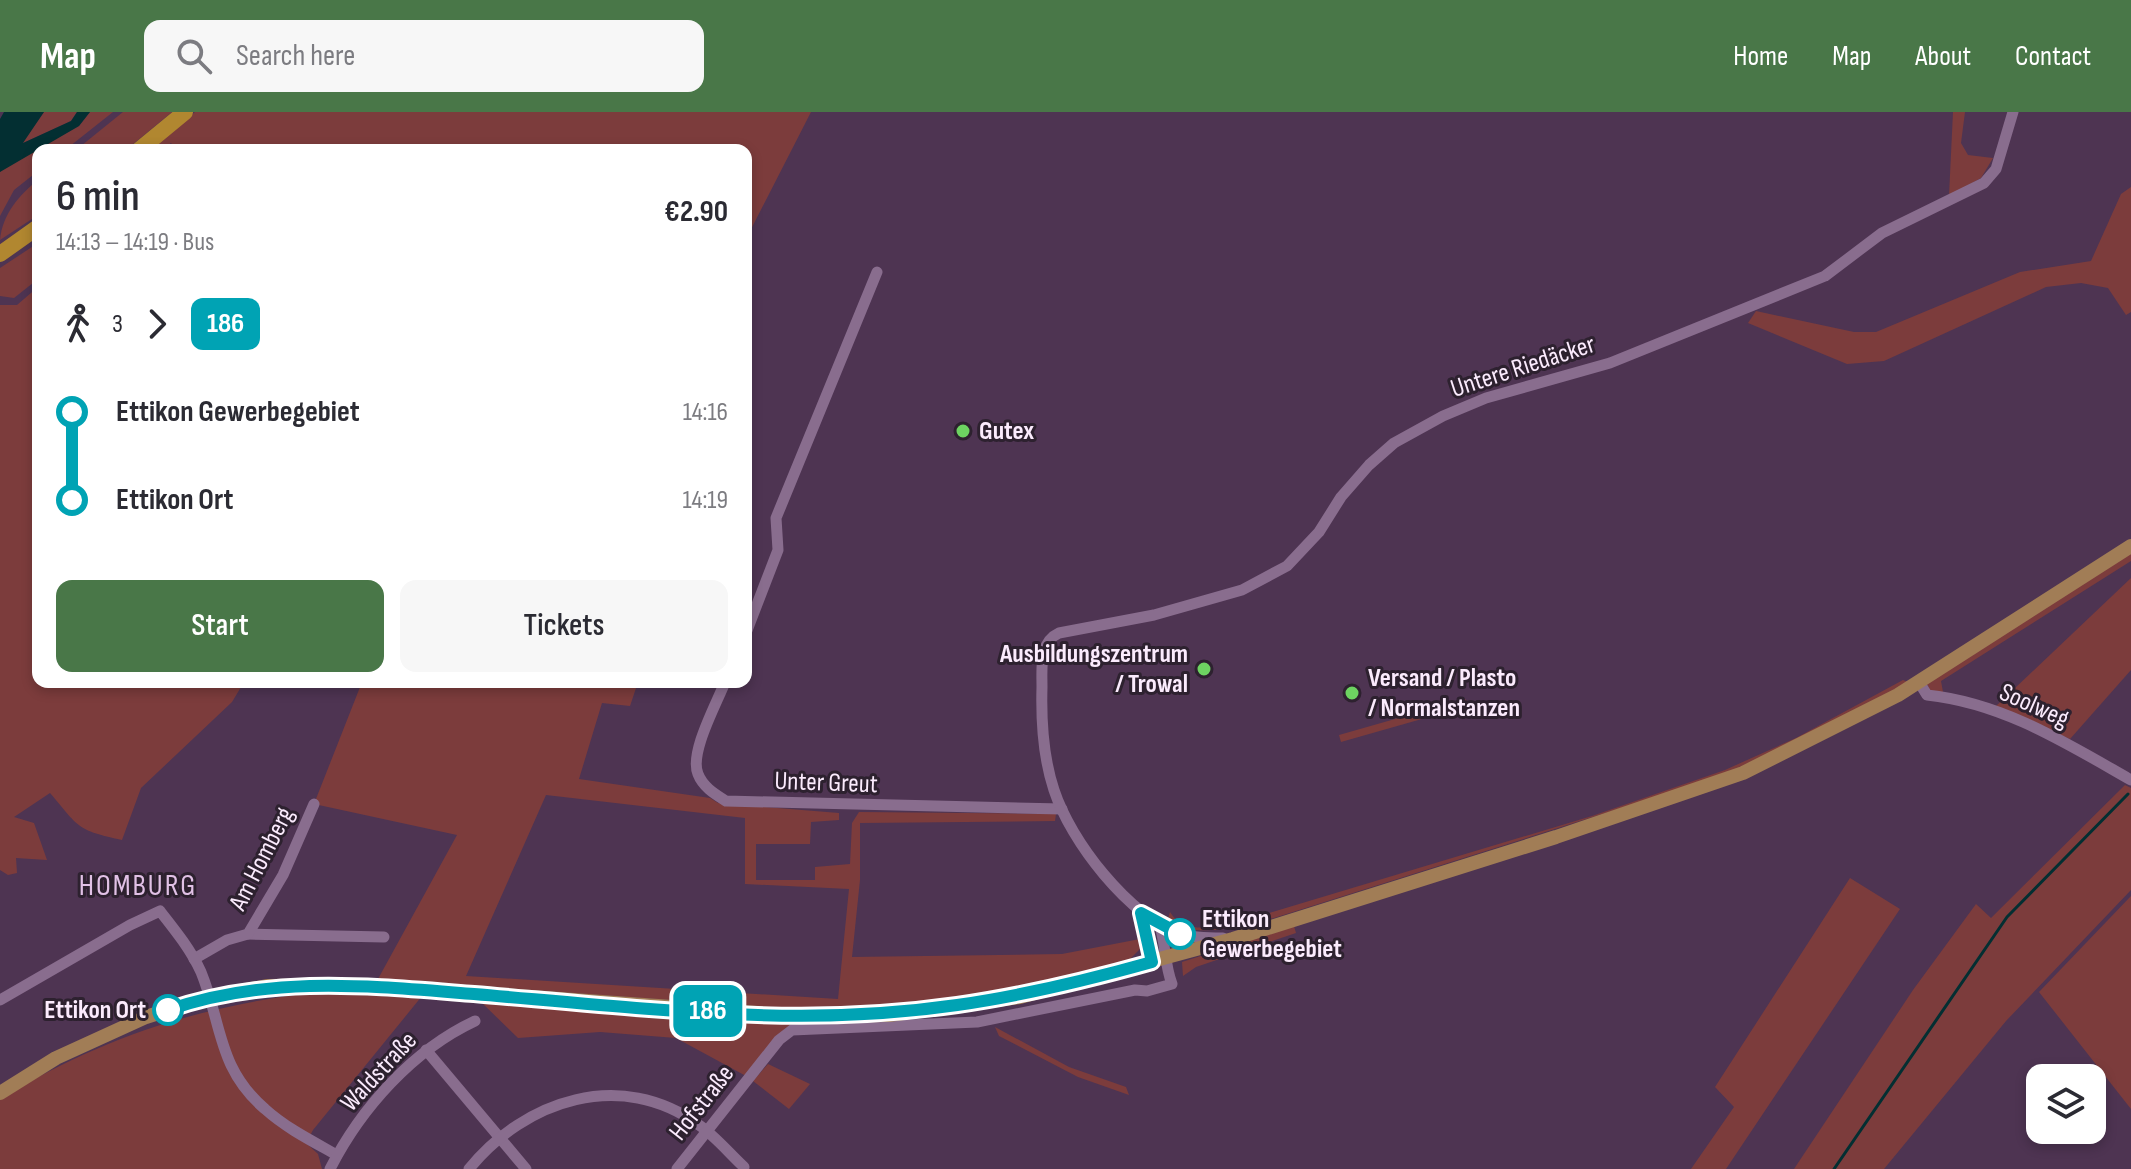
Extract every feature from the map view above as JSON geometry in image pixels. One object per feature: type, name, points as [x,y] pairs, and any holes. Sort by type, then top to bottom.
[{"type":"highway","points":[[146,144],[185,112]]},
{"type":"highway","points":[[0,254],[32,232]]},
{"type":"main road","points":[[0,1093],[99,1037],[209,997],[268,986],[366,985],[755,1015],[883,1016],[1020,997],[1233,939],[1597,824],[1743,773],[1851,721],[1919,682],[2131,546]]},
{"type":"street","name":"Untere Riedäcker","points":[[1158,961],[1141,913],[1087,851],[1062,809],[1046,756],[1041,704],[1042,656],[1049,639],[1055,635],[1154,615],[1242,590],[1287,566],[1319,532],[1341,497],[1369,465],[1394,443],[1443,416],[1486,398],[1610,363],[1825,276],[1882,233],[1984,183],[1996,169],[2013,112]]},
{"type":"street","points":[[752,617],[778,550],[776,518],[877,272]]},
{"type":"street","name":"Soolweg","points":[[1919,682],[1927,695],[1965,701],[2026,722],[2131,780]]},
{"type":"street","name":"Unter Greut","points":[[723,688],[696,762],[698,774],[709,789],[726,801],[1062,809]]},
{"type":"street","name":"Am Homberg","points":[[248,934],[283,875],[314,804]]},
{"type":"street","points":[[0,1000],[160,911],[194,959],[209,997],[215,1027],[239,1079],[262,1107],[290,1128],[337,1155]]},
{"type":"street","name":"Untere Riedäcker","points":[[1141,913],[1181,934],[1233,939]]},
{"type":"street","points":[[1158,961],[1164,939],[1159,922]]},
{"type":"street","name":"Am Homberg","points":[[194,959],[227,940],[248,934],[384,937]]},
{"type":"street","name":"Hofstraße","points":[[677,1169],[779,1040],[792,1030],[977,1022],[1172,984],[1158,961]]},
{"type":"street","name":"Waldstraße","points":[[330,1169],[337,1155],[390,1085],[426,1050],[475,1021]]},
{"type":"street","points":[[426,1050],[526,1169]]},
{"type":"street","points":[[469,1169],[499,1136],[540,1110],[598,1094],[655,1104],[697,1123],[744,1167]]},
{"type":"shaded area","points":[[4,112],[44,112],[23,143],[71,121],[77,112],[90,112],[79,126],[48,144],[32,144],[32,153],[0,172],[0,119]]},
{"type":"shaded area","points":[[44,112],[77,112],[71,121],[21,144]]},
{"type":"shaded area","points":[[90,112],[113,112],[73,144],[46,144],[79,126]]},
{"type":"shaded area","points":[[123,112],[172,112],[133,144],[83,144]]},
{"type":"shaded area","points":[[195,112],[811,112],[752,227],[752,144],[157,144]]},
{"type":"shaded area","points":[[1953,112],[1965,112],[1961,143],[1968,155],[1993,158],[1981,178],[1949,196]]},
{"type":"shaded area","points":[[32,152],[32,176],[14,190],[0,216],[0,172]]},
{"type":"shaded area","points":[[32,185],[32,219],[0,240],[4,222]]},
{"type":"shaded area","points":[[2131,187],[2131,312],[2126,315],[2108,288],[2081,283],[2046,287],[1884,361],[1847,364],[1748,323],[1756,311],[1854,332],[1876,332],[2020,272],[2091,261],[2121,194]]},
{"type":"shaded area","points":[[32,247],[32,284],[14,298],[0,296],[0,268]]},
{"type":"shaded area","points":[[32,292],[32,688],[240,688],[232,702],[141,788],[122,840],[80,826],[50,793],[14,817],[34,823],[47,860],[16,858],[17,873],[8,875],[0,870],[0,305],[17,305]]},
{"type":"shaded area","points":[[2131,553],[2131,561],[1941,681],[1943,692],[1931,692],[1927,684]]},
{"type":"shaded area","points":[[2131,578],[2131,670],[2070,739],[1995,707]]},
{"type":"shaded area","points":[[1903,680],[1908,682],[1865,708],[1719,777],[1274,918],[1206,930],[1193,930],[1167,922],[1170,912],[1177,920],[1198,927],[1235,923],[1592,816],[1725,770],[1796,738]]},
{"type":"shaded area","points":[[360,688],[636,688],[630,706],[602,703],[579,779],[710,798],[718,803],[839,813],[839,820],[811,822],[810,844],[756,844],[756,880],[815,880],[815,867],[850,864],[852,823],[859,812],[1056,814],[1055,821],[860,823],[860,880],[852,957],[1062,954],[1140,939],[1140,949],[1127,962],[1046,984],[932,1005],[836,1012],[378,979],[457,835],[314,804]],"holes":[[[546,795],[745,818],[745,884],[849,889],[838,999],[466,976]]]},
{"type":"shaded area","points":[[1465,699],[1471,705],[1341,742],[1339,735]]},
{"type":"shaded area","points":[[2125,785],[2131,788],[2131,890],[2006,1021],[1884,1169],[1794,1169],[1913,990],[1976,904],[1991,918]]},
{"type":"shaded area","points":[[1850,878],[1900,909],[1726,1169],[1691,1169],[1734,1107],[1715,1087]]},
{"type":"shaded area","points":[[2131,896],[2131,1109],[2106,1077],[2106,1064],[2096,1064],[2039,992]]},
{"type":"shaded area","points":[[1294,926],[1296,933],[1196,967],[1183,976],[1182,962]]},
{"type":"shaded area","points":[[308,993],[422,996],[313,1130],[306,1143],[318,1154],[322,1169],[0,1169],[0,1098],[75,1059],[148,1029],[224,1008]]},
{"type":"shaded area","points":[[480,1001],[791,1023],[790,1028],[746,1076],[676,1038],[600,1032],[518,1038]]},
{"type":"shaded area","points":[[995,1027],[1069,1067],[1126,1087],[1129,1095],[1078,1077],[999,1036]]},
{"type":"shaded area","points":[[768,1064],[810,1084],[789,1109],[753,1081]]},
{"type":"waterway","points":[[1834,1169],[2007,917],[2128,794]]},
{"type":"bus line","name":"186","points":[[168,1010],[209,997],[268,986],[366,985],[755,1015],[883,1016],[1020,997],[1152,962],[1141,913],[1180,934]]},
{"type":"place","name":"Gutex","points":[[963,431]]},
{"type":"place","name":"Ausbildungszentrum / Trowal","points":[[1204,669]]},
{"type":"place","name":"Versand / Plasto / Normalstanzen","points":[[1352,693]]},
{"type":"place","name":"Ettikon Gewerbegebiet","points":[[1180,934]]},
{"type":"place","name":"Ettikon Ort","points":[[168,1010]]},
{"type":"district","name":"HOMBURG","points":[[138,886]]}]
